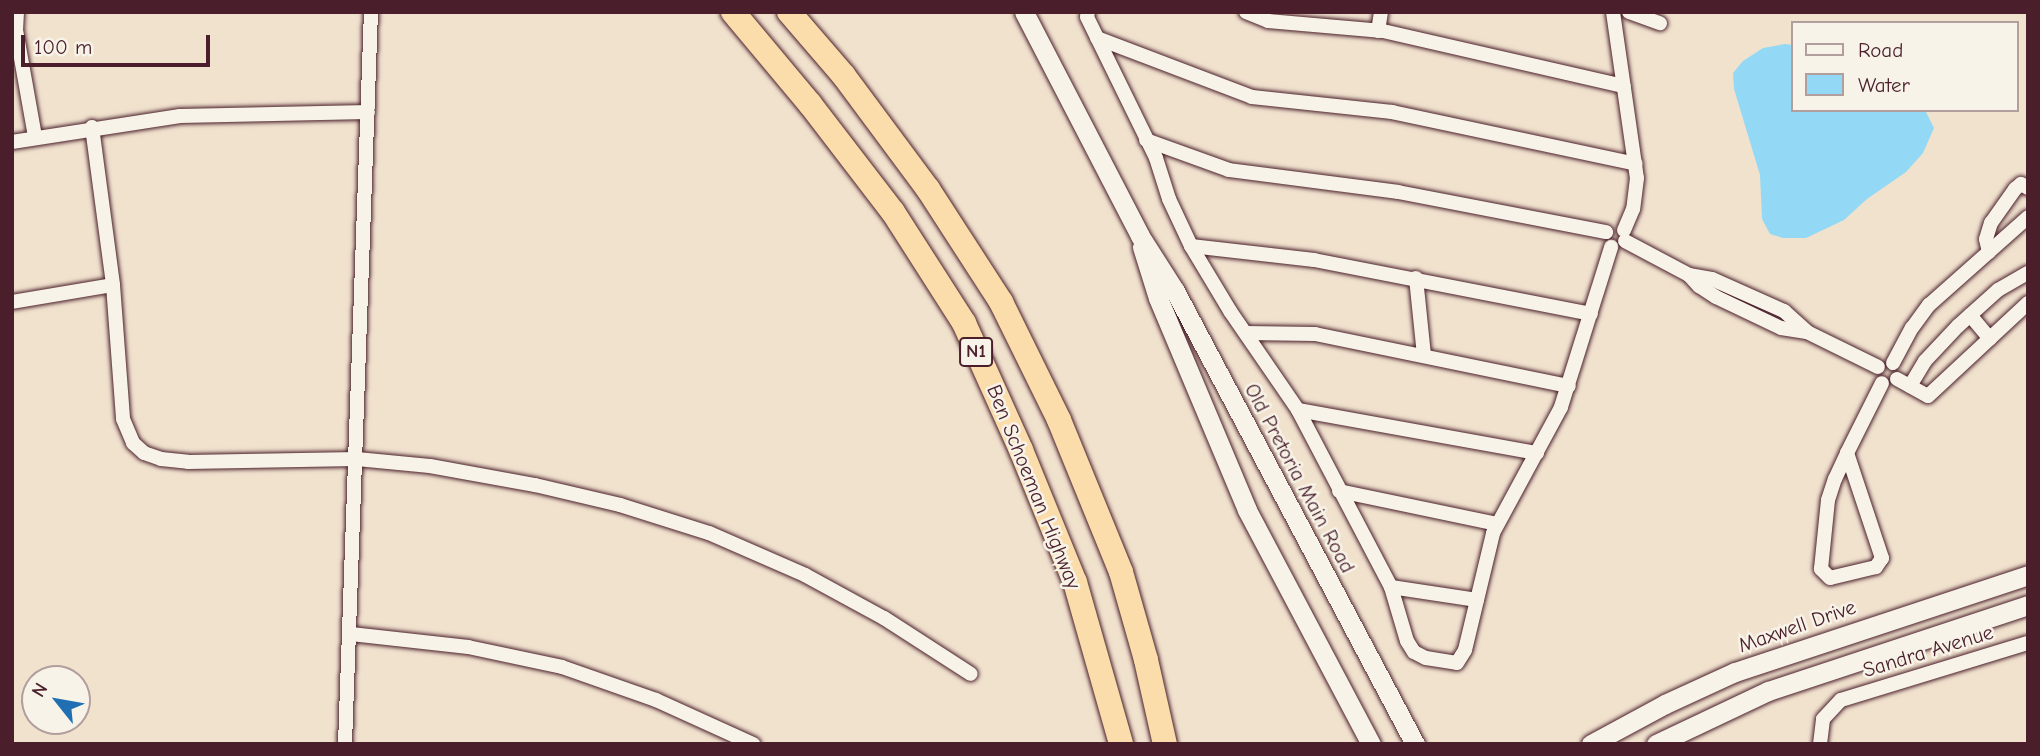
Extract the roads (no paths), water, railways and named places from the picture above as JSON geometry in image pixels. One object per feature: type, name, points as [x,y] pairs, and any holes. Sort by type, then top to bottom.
[{"type":"highway","name":"Ben Schoeman Highway","points":[[733,12],[810,104],[893,212],[964,323],[1021,450],[1075,582],[1121,744]]},
{"type":"highway","name":"N1","points":[[789,12],[844,76],[928,189],[1001,302],[1059,420],[1121,572],[1146,660],[1165,744]]},
{"type":"main road","name":"Old Pretoria Main Road","points":[[1024,12],[1140,236],[1175,291],[1415,744]]},
{"type":"main road","name":"Old Pretoria Main Road","points":[[1140,236],[1158,298],[1247,510],[1371,744]]},
{"type":"main road","points":[[2007,583],[2028,564]]},
{"type":"main road","name":"Maxwell Drive","points":[[1591,744],[1665,704],[1735,672],[2028,575]]},
{"type":"main road","points":[[1656,744],[1768,691],[2028,605]]},
{"type":"street","points":[[17,12],[16,30],[35,137]]},
{"type":"street","points":[[345,744],[371,12]]},
{"type":"street","points":[[1247,12],[1268,21],[1378,31],[1624,86]]},
{"type":"street","points":[[1378,31],[1381,12]]},
{"type":"street","points":[[1086,14],[1146,140],[1191,246],[1298,410],[1391,587],[1402,629],[1414,652],[1451,664],[1457,663],[1465,650],[1487,550],[1497,524],[1537,453],[1569,386],[1617,237],[1637,193],[1636,164],[1613,12]]},
{"type":"street","points":[[1629,12],[1660,23]]},
{"type":"street","points":[[1097,38],[1252,97],[1392,112],[1636,164]]},
{"type":"street","points":[[12,142],[92,127],[215,114],[368,112]]},
{"type":"street","points":[[92,127],[113,285],[124,419],[133,443],[144,453],[161,459],[188,462],[357,459],[430,466],[535,485],[620,505],[698,529],[743,547],[844,596],[971,674]]},
{"type":"street","points":[[1146,140],[1250,174],[1322,180],[1398,192],[1617,237],[1721,291],[1772,323],[1807,332],[1878,367]]},
{"type":"street","points":[[1989,252],[1986,239],[1991,223],[2015,189],[2021,184],[2028,188]]},
{"type":"street","points":[[1893,363],[1920,315],[2028,217]]},
{"type":"street","points":[[1191,246],[1314,260],[1591,314]]},
{"type":"street","points":[[2028,273],[1998,290],[1903,382],[1882,383],[1876,374],[1878,367],[1886,361],[1893,363],[1903,382],[1928,396],[2028,303]]},
{"type":"street","points":[[1416,278],[1424,356]]},
{"type":"street","points":[[12,302],[113,285]]},
{"type":"street","points":[[1721,291],[1777,308],[1791,316],[1807,332]]},
{"type":"street","points":[[1970,315],[1990,339]]},
{"type":"street","points":[[1246,333],[1315,334],[1569,386]]},
{"type":"street","points":[[1847,453],[1882,558],[1876,566],[1830,578],[1821,569],[1828,500],[1847,453],[1882,383]]},
{"type":"street","points":[[1298,410],[1537,453]]},
{"type":"street","points":[[1339,491],[1497,524]]},
{"type":"street","points":[[1391,587],[1477,600]]},
{"type":"street","points":[[351,634],[446,643],[562,667],[656,700],[753,744]]},
{"type":"street","name":"Sandra Avenue","points":[[1820,744],[1823,719],[1841,699],[2028,643]]},
{"type":"water","points":[[1792,45],[1792,112],[1926,112],[1934,128],[1923,153],[1906,172],[1867,199],[1844,220],[1806,238],[1783,238],[1770,234],[1762,219],[1760,175],[1734,89],[1733,73],[1743,61],[1763,48]]}]
